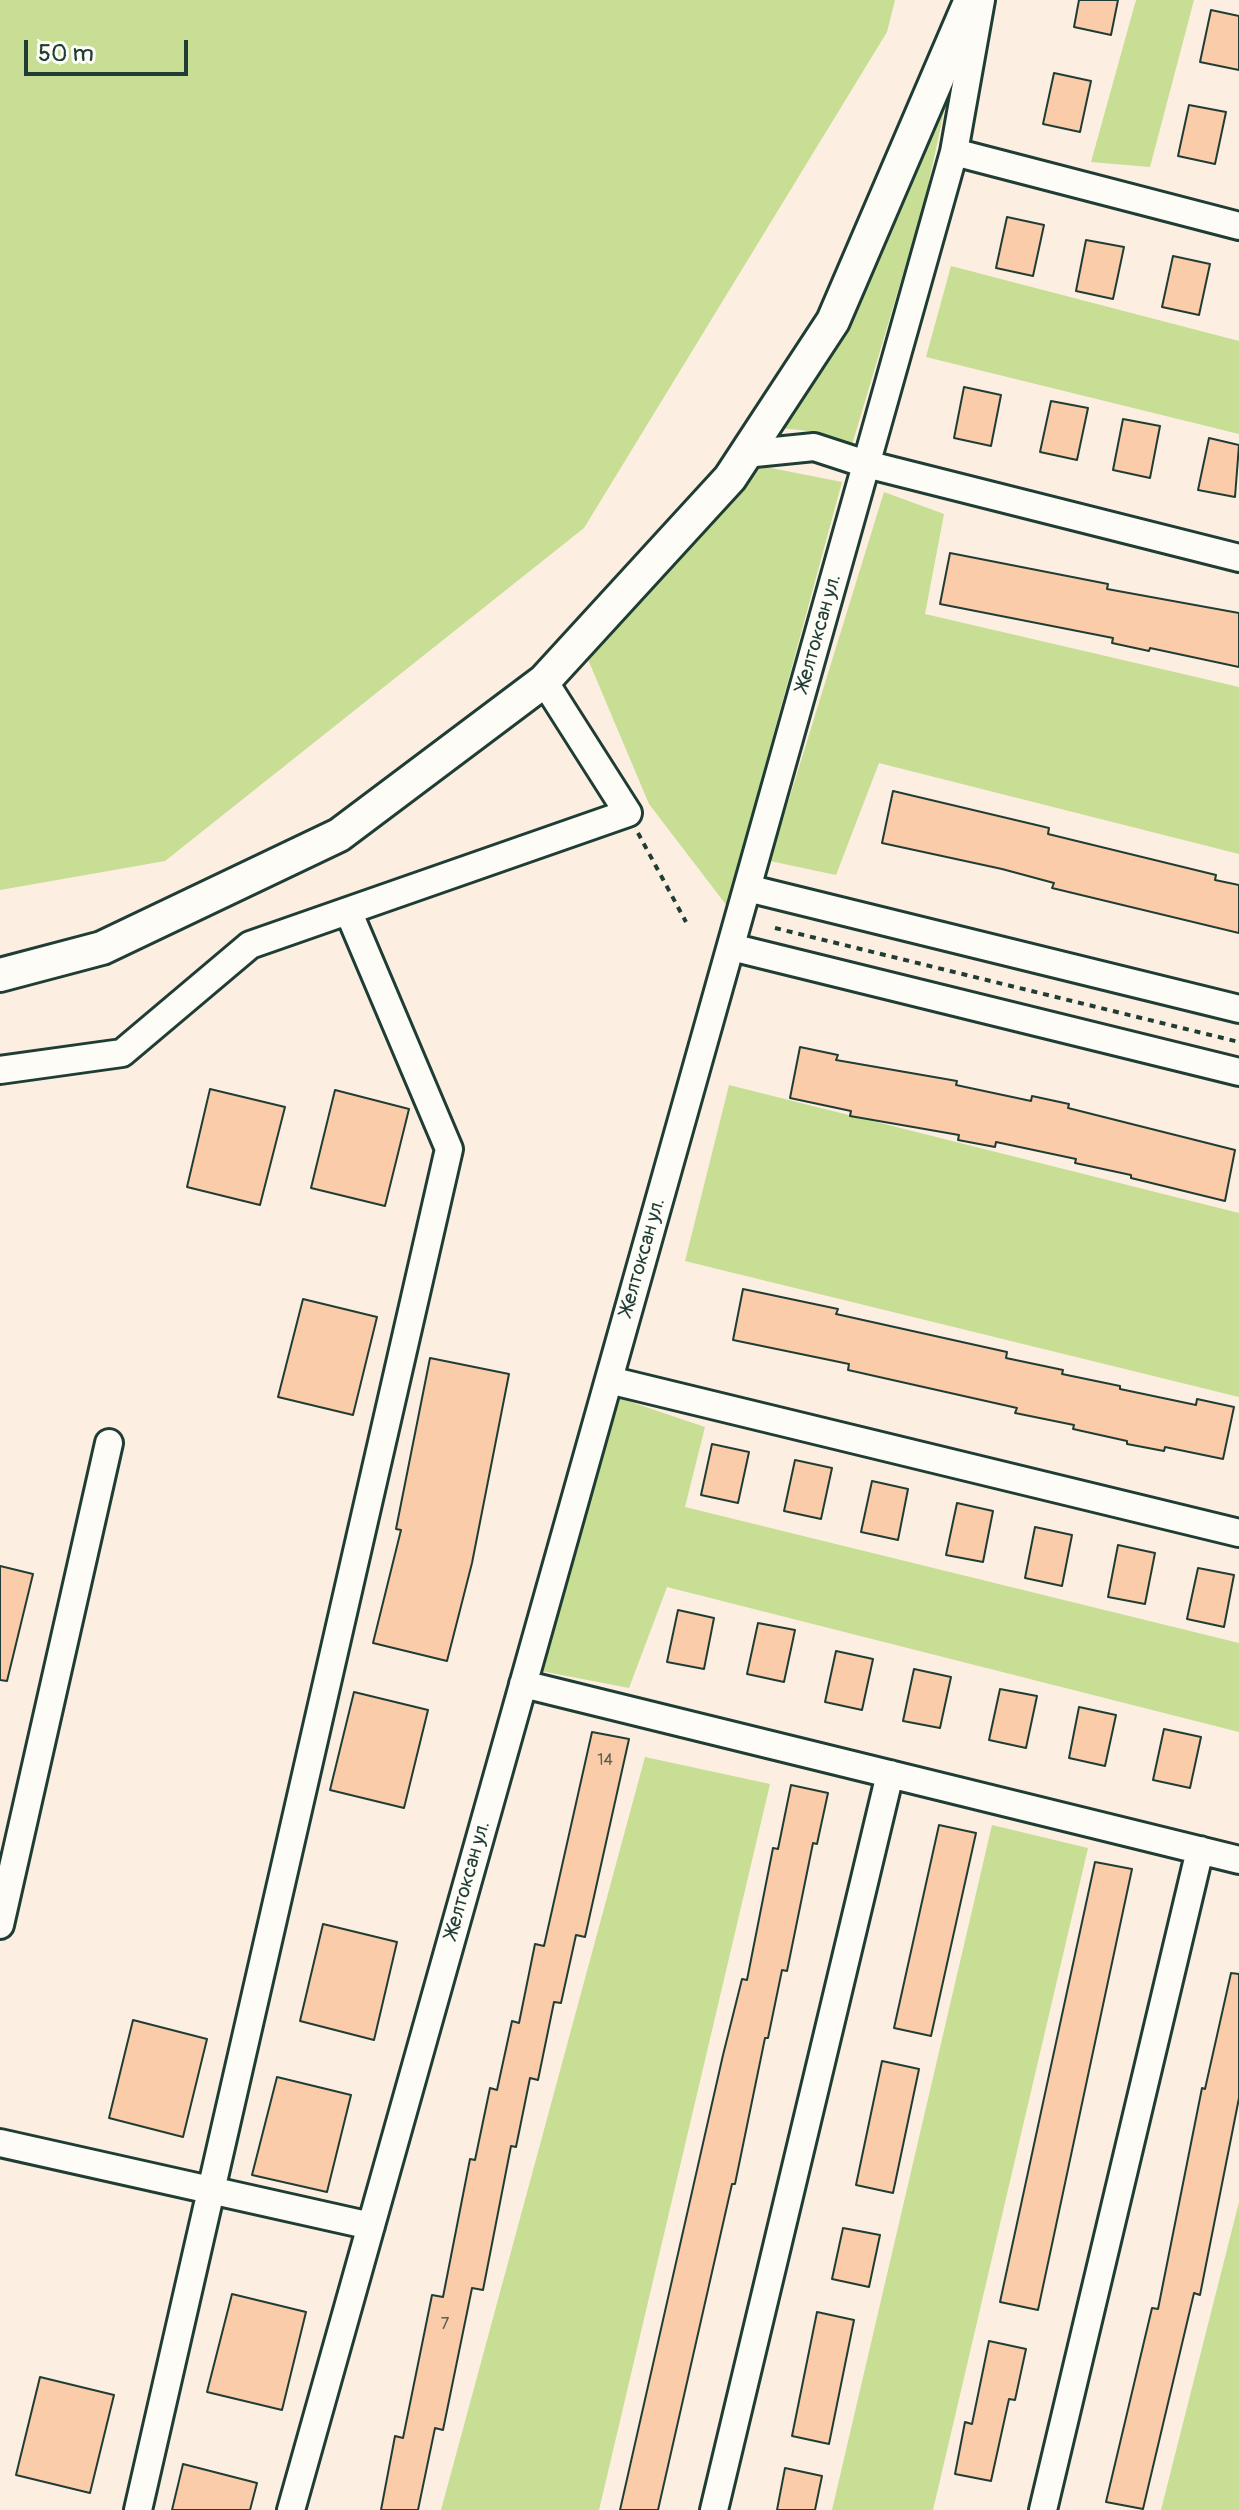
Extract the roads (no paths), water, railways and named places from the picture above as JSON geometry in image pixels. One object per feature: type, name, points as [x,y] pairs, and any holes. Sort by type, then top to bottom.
[{"type":"main road","points":[[0,975],[102,948],[339,835],[544,681],[730,478],[833,321],[971,0]]},
{"type":"street","name":"Желтоксан ул.","points":[[291,2510],[954,152],[981,0]]},
{"type":"street","points":[[954,152],[1239,226]]},
{"type":"street","points":[[745,454],[814,447],[866,464],[1239,558]]},
{"type":"street","points":[[0,1070],[122,1053],[250,945],[349,913],[628,813],[544,681]]},
{"type":"street","points":[[747,888],[1239,1009]]},
{"type":"street","points":[[138,2510],[449,1149],[349,913]]},
{"type":"street","points":[[731,947],[1239,1072]]},
{"type":"street","points":[[609,1380],[1239,1533]]},
{"type":"street","points":[[0,1925],[109,1443]]},
{"type":"street","points":[[523,1684],[1239,1860]]},
{"type":"street","points":[[714,2510],[890,1774]]},
{"type":"street","points":[[1043,2510],[1200,1850]]},
{"type":"street","points":[[0,2143],[371,2226]]}]
